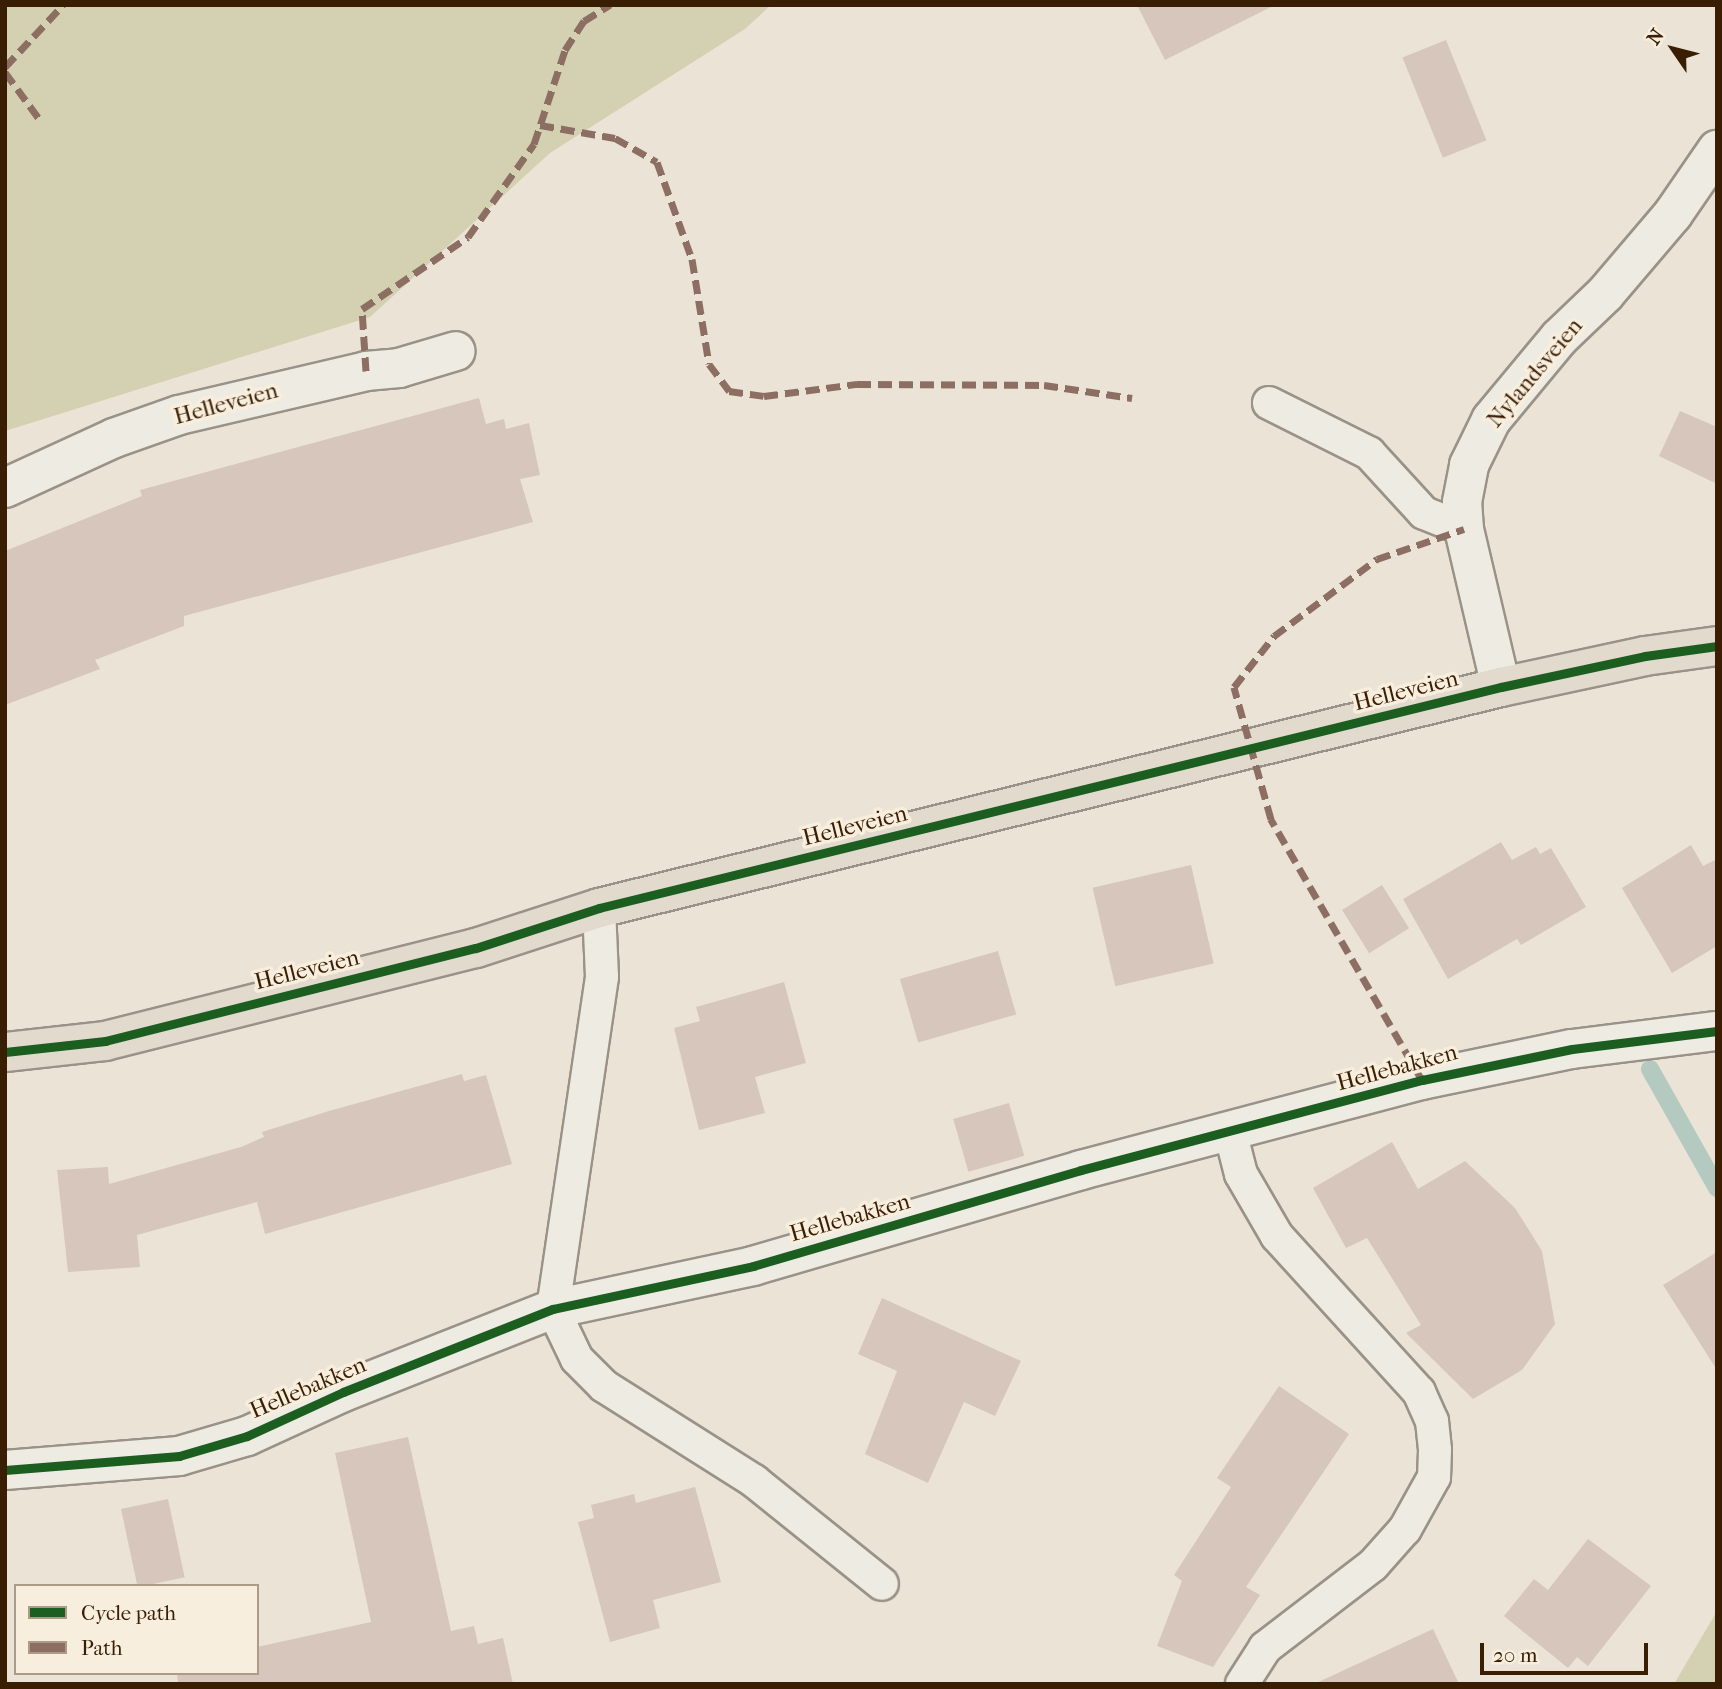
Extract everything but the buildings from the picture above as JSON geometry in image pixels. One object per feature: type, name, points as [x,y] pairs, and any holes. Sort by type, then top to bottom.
[{"type":"main road","name":"Helleveien","points":[[5,1052],[106,1041],[476,947],[599,908],[1501,687],[1645,656],[1717,646]]},
{"type":"street","name":"Nylandsveien","points":[[1501,687],[1464,529],[1462,502],[1469,465],[1491,420],[1711,168]]},
{"type":"street","name":"Helleveien","points":[[5,488],[114,438],[179,415],[353,373],[399,368],[456,351]]},
{"type":"street","name":"Hellebakken","points":[[5,1469],[191,1452],[247,1436],[553,1309],[753,1266],[1230,1131],[1501,1061],[1717,1031]]},
{"type":"lane","points":[[1269,403],[1370,453],[1424,513],[1464,529]]},
{"type":"lane","points":[[599,908],[602,977],[553,1309],[577,1359],[604,1386],[754,1481],[883,1584]]},
{"type":"lane","points":[[1230,1131],[1241,1174],[1277,1236],[1419,1392],[1432,1421],[1435,1450],[1434,1477],[1405,1530],[1373,1565],[1282,1632],[1242,1684]]},
{"type":"shaded area","points":[[5,5],[771,5],[745,29],[550,153],[370,317],[5,431]]},
{"type":"shaded area","points":[[1717,1611],[1717,1684],[1674,1684]]},
{"type":"waterway","points":[[1650,1069],[1717,1188]]},
{"type":"marked path","points":[[5,67],[63,5]]},
{"type":"marked path","points":[[366,371],[362,309],[468,237],[534,144],[565,50],[584,21],[610,5]]},
{"type":"marked path","points":[[5,72],[40,120]]},
{"type":"marked path","points":[[540,125],[615,138],[657,162],[692,259],[709,364],[729,391],[764,396],[857,384],[1044,385],[1132,398]]},
{"type":"marked path","points":[[1422,1080],[1271,819],[1234,687],[1274,636],[1377,559],[1464,529]]},
{"type":"cycle path","points":[[5,1052],[105,1041],[476,948],[599,908],[1501,687],[1645,656],[1717,646]]},
{"type":"cycle path","points":[[5,1470],[179,1456],[247,1436],[343,1392],[553,1309],[753,1266],[1081,1170],[1422,1080],[1572,1049],[1717,1031]]}]
